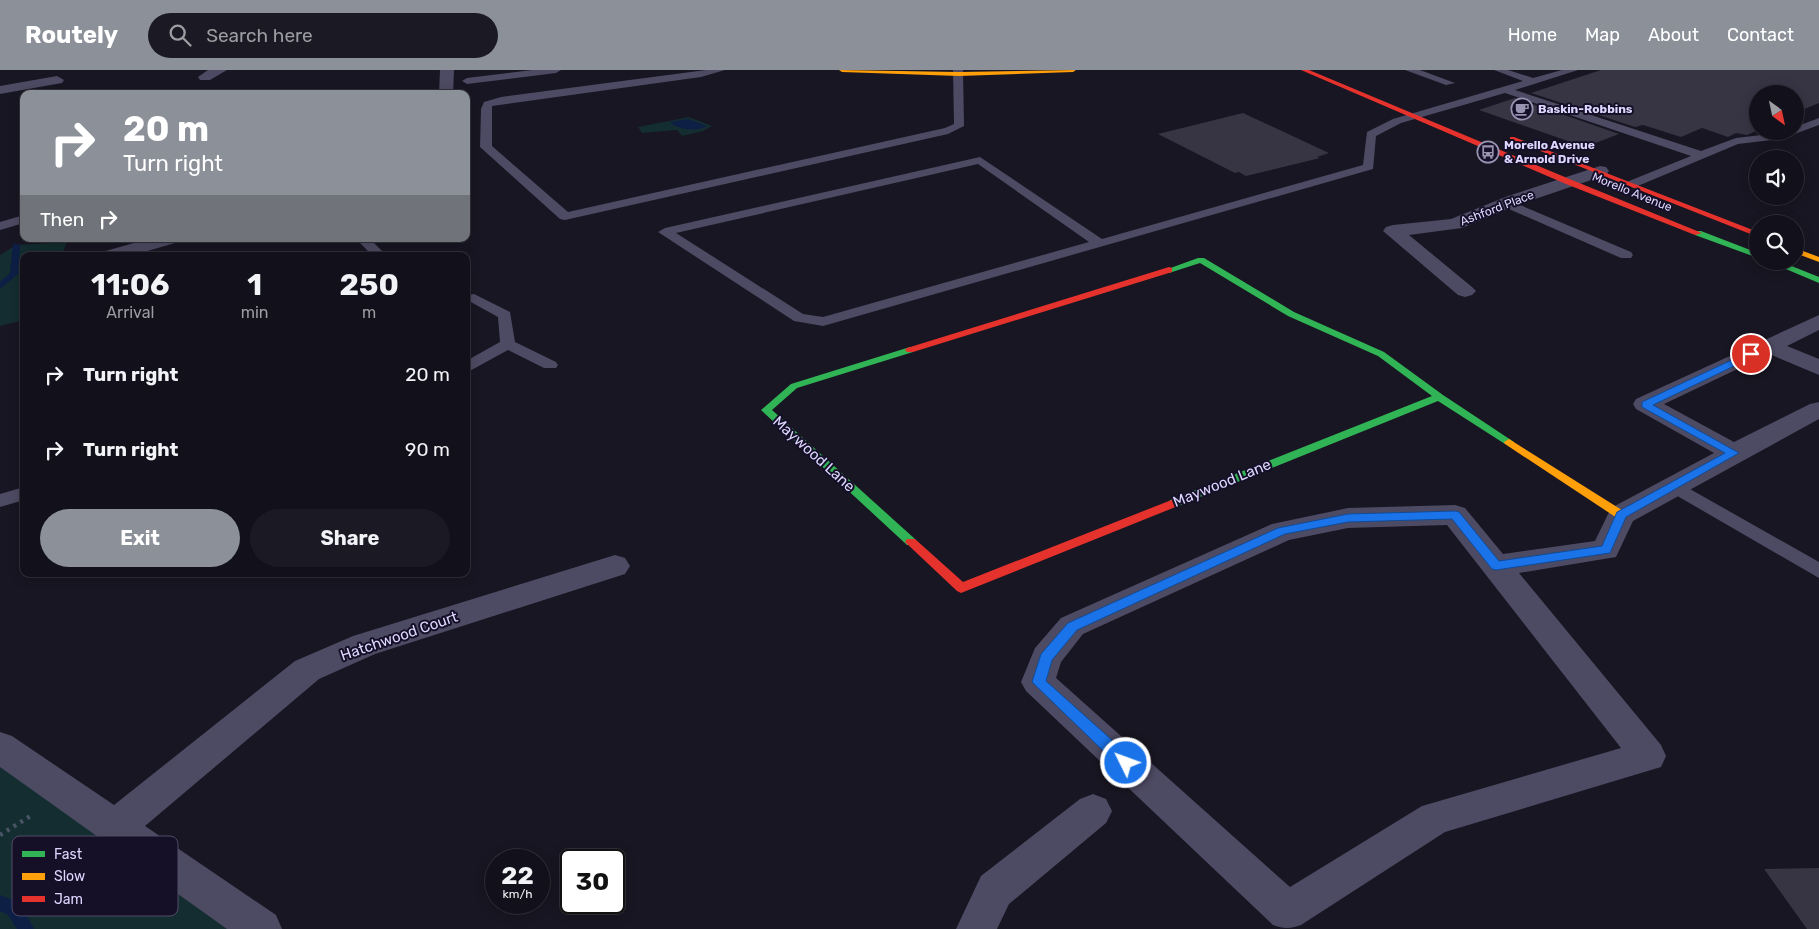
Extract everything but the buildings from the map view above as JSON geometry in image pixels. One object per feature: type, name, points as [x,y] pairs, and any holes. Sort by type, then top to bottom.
[{"type":"street","points":[[205,77],[220,70]]},
{"type":"street","points":[[446,90],[447,70]]},
{"type":"street","points":[[842,70],[958,72],[1073,70]]},
{"type":"street","name":"Morello Avenue","points":[[1304,70],[1415,115],[1569,182],[1749,252]]},
{"type":"street","points":[[0,90],[55,75],[66,90]]},
{"type":"street","points":[[1415,101],[1451,115]]},
{"type":"street","name":"Morello Avenue","points":[[1503,135],[1600,171],[1749,231]]},
{"type":"street","name":"Ashford Place","points":[[1465,291],[1393,231],[1455,224],[1506,203],[1600,171]]},
{"type":"street","points":[[122,252],[157,242]]},
{"type":"street","points":[[1804,254],[1819,260]]},
{"type":"street","name":"Maywood Lane","points":[[1439,397],[961,588],[766,410],[794,386],[1201,260],[1291,314],[1381,354],[1439,397],[1621,515]]},
{"type":"street","points":[[1794,270],[1819,280]]},
{"type":"street","points":[[1734,453],[1645,404],[1819,322]]},
{"type":"street","points":[[1769,346],[1819,368]]},
{"type":"street","points":[[1496,566],[1606,550],[1621,515],[1819,409]]},
{"type":"street","points":[[1455,515],[1496,566],[1648,756],[1436,818],[1287,911],[1038,682],[1046,657],[1072,626],[1282,531],[1348,518],[1455,515]]},
{"type":"street","name":"Hatchwood Court","points":[[115,827],[307,670],[364,645],[615,566]]},
{"type":"street","points":[[0,747],[128,836]]},
{"type":"street","points":[[976,929],[995,890],[1093,811]]},
{"type":"street","points":[[178,871],[262,929]]},
{"type":"lane","points":[[467,81],[556,70]]},
{"type":"lane","points":[[720,70],[501,100],[488,104],[486,109],[486,147],[565,216],[948,131],[959,126],[958,72]]},
{"type":"lane","points":[[1410,70],[1450,82]]},
{"type":"lane","points":[[1499,70],[1534,82]]},
{"type":"lane","points":[[1099,243],[980,160],[665,232],[799,318],[823,322],[1369,167],[1371,134],[1397,121],[1573,70]]},
{"type":"lane","points":[[1506,90],[1701,155]]},
{"type":"lane","points":[[1804,127],[1819,121]]},
{"type":"lane","points":[[1633,184],[1736,141],[1749,140]]},
{"type":"lane","points":[[1506,203],[1626,255]]},
{"type":"lane","points":[[0,226],[20,220]]},
{"type":"lane","points":[[366,242],[376,252]]},
{"type":"lane","points":[[474,298],[505,315],[508,344]]},
{"type":"lane","points":[[508,344],[550,366]]},
{"type":"lane","points":[[470,366],[508,344]]},
{"type":"lane","points":[[1674,486],[1819,571]]},
{"type":"lane","points":[[0,501],[20,494]]},
{"type":"green space","points":[[689,117],[712,126],[703,131],[682,136],[677,130],[642,133],[638,127]]},
{"type":"green space","points":[[67,242],[63,252],[20,252],[20,321],[0,326],[0,255],[16,245]]},
{"type":"green space","points":[[0,747],[128,836],[12,836],[12,916],[178,916],[178,871],[262,929],[0,929]]},
{"type":"water","points":[[688,119],[707,126],[698,129],[688,129],[677,127],[670,122]]},
{"type":"waterway","points":[[0,286],[14,274],[16,245]]},
{"type":"waterway","points":[[0,903],[12,908]]},
{"type":"waterway","points":[[18,916],[26,929]]},
{"type":"traffic: fast","points":[[1698,233],[1749,253]]},
{"type":"traffic: fast","points":[[1169,270],[1201,260],[1291,314],[1381,354],[1439,397],[1509,442]]},
{"type":"traffic: fast","points":[[1794,270],[1819,280]]},
{"type":"traffic: fast","points":[[910,350],[794,386],[766,410],[911,542]]},
{"type":"traffic: fast","points":[[1174,503],[1439,397]]},
{"type":"traffic: slow","points":[[842,70],[959,74],[1073,70]]},
{"type":"traffic: slow","points":[[1804,254],[1819,260]]},
{"type":"traffic: slow","points":[[1509,442],[1621,515]]},
{"type":"traffic: jam","points":[[1304,70],[1569,182],[1698,233]]},
{"type":"traffic: jam","points":[[1512,138],[1749,231]]},
{"type":"traffic: jam","points":[[910,350],[1169,270]]},
{"type":"traffic: jam","points":[[911,542],[961,588],[1174,503]]},
{"type":"place","name":"Baskin-Robbins","points":[[1522,109]]},
{"type":"place","name":"Morello Avenue & Arnold Drive","points":[[1488,152]]},
{"type":"route","points":[[1126,763],[1038,682],[1046,657],[1072,626],[1282,531],[1348,518],[1455,515],[1496,566],[1606,550],[1621,515],[1734,453],[1645,404],[1751,354]]}]
